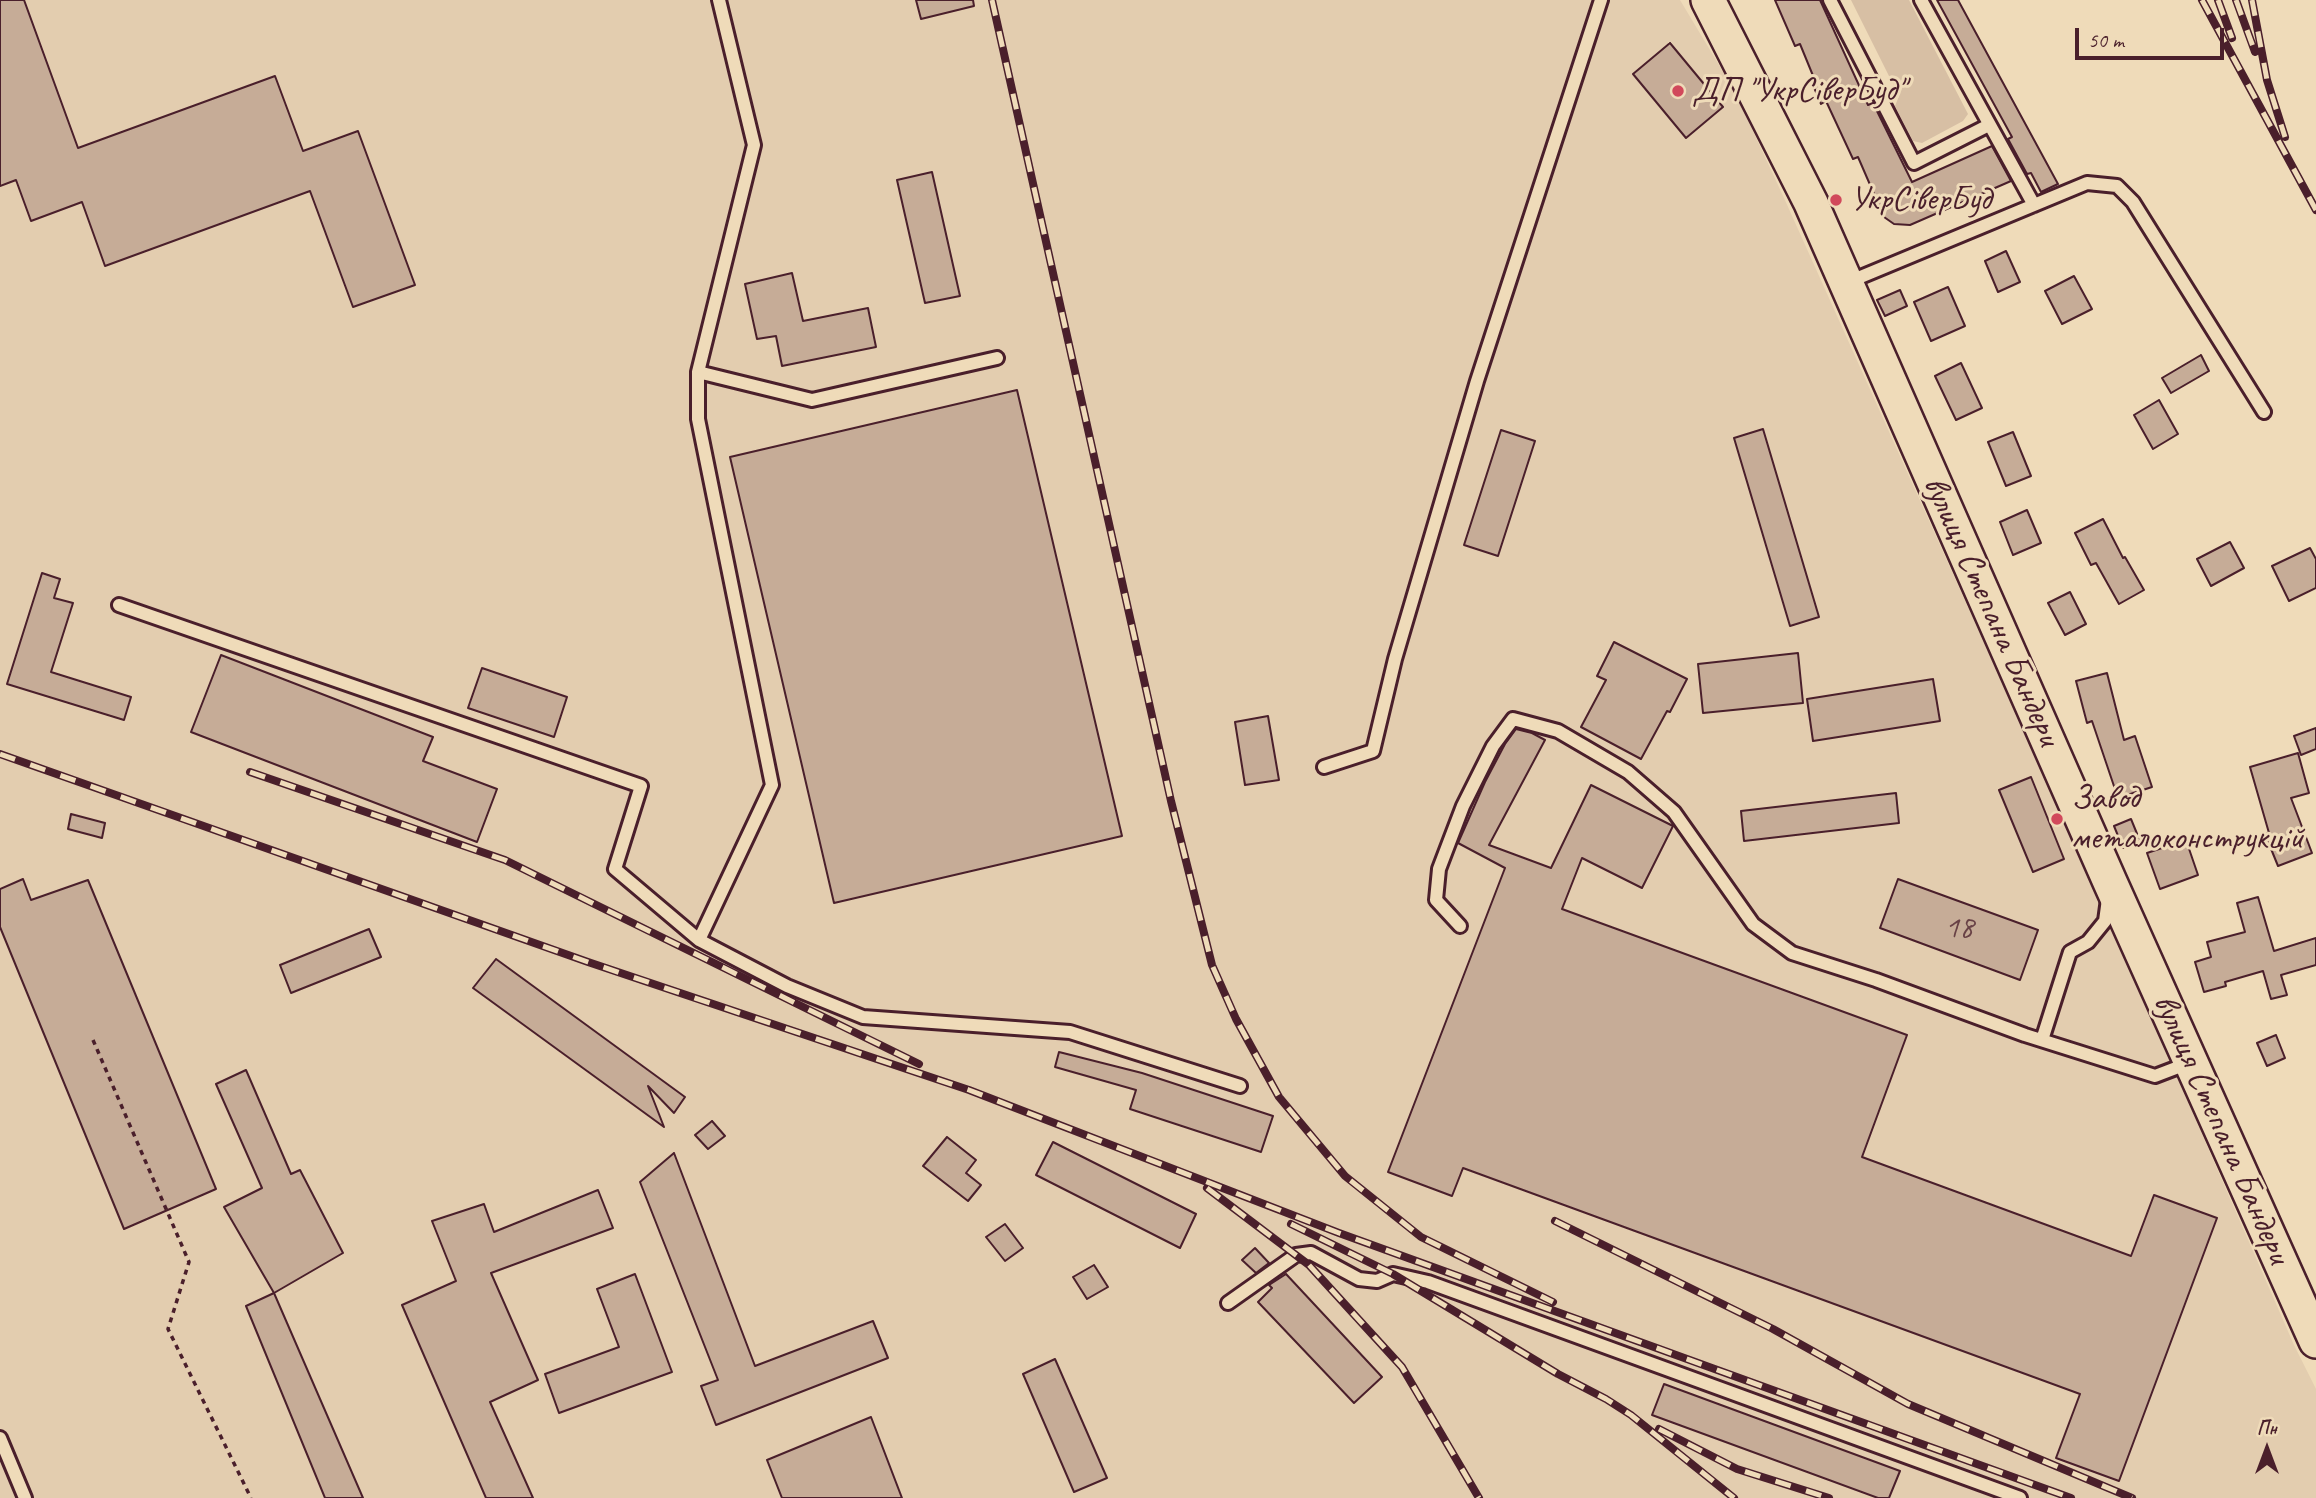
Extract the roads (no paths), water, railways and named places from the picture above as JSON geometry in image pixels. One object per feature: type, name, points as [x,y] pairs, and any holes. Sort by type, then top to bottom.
[{"type":"street","name":"вулиця Степана Бандери","points":[[1708,0],[1811,203],[2110,882],[2316,1341]]},
{"type":"lane","points":[[699,940],[772,785],[698,419],[698,372],[754,145],[719,0]]},
{"type":"lane","points":[[1324,767],[1373,751],[1395,659],[1477,381],[1601,0]]},
{"type":"lane","points":[[1830,0],[1914,163],[1989,125]]},
{"type":"lane","points":[[1921,0],[2034,205]]},
{"type":"lane","points":[[1846,283],[2087,183],[2117,186],[2133,202],[2263,412]]},
{"type":"lane","points":[[698,372],[812,400],[997,358]]},
{"type":"lane","points":[[118,605],[641,786],[615,869],[699,940],[787,986],[863,1017],[1070,1032],[1240,1086]]},
{"type":"lane","points":[[1460,926],[1436,900],[1439,869],[1463,806],[1493,746],[1513,719],[1558,731],[1636,778],[1674,813],[1753,924],[1792,953],[2042,1040],[2155,1076],[2192,1063]]},
{"type":"lane","points":[[2042,1040],[2070,952],[2088,942],[2105,921],[2110,882]]},
{"type":"lane","points":[[1228,1303],[1296,1255],[1311,1253],[1359,1279],[1377,1281],[1393,1274],[1428,1282],[2020,1498]]},
{"type":"lane","points":[[0,1438],[25,1498]]},
{"type":"railway","points":[[992,0],[1171,801],[1212,965],[1236,1019],[1279,1097],[1345,1176],[1421,1237],[1553,1302]]},
{"type":"railway","points":[[2202,0],[2316,210]]},
{"type":"railway","points":[[2218,0],[2232,38]]},
{"type":"railway","points":[[2236,0],[2255,52]]},
{"type":"railway","points":[[2252,0],[2267,80],[2285,137]]},
{"type":"railway","points":[[0,754],[588,962],[969,1090],[1339,1233],[2071,1498]]},
{"type":"railway","points":[[250,772],[505,860],[919,1064]]},
{"type":"railway","points":[[1207,1188],[1309,1265],[1402,1367],[1479,1498]]},
{"type":"railway","points":[[1555,1221],[1773,1329],[1908,1404],[2132,1498]]},
{"type":"railway","points":[[1291,1224],[1393,1274],[1558,1374],[1606,1399],[1631,1415],[1734,1498]]},
{"type":"railway","points":[[1659,1429],[1737,1469],[1829,1498]]},
{"type":"place","name":"ДП \"УкрСіверБуд\"","points":[[1678,91]]},
{"type":"place","name":"УкрСіверБуд","points":[[1836,200]]},
{"type":"place","name":"Завод металоконструкцій","points":[[2057,819]]}]
